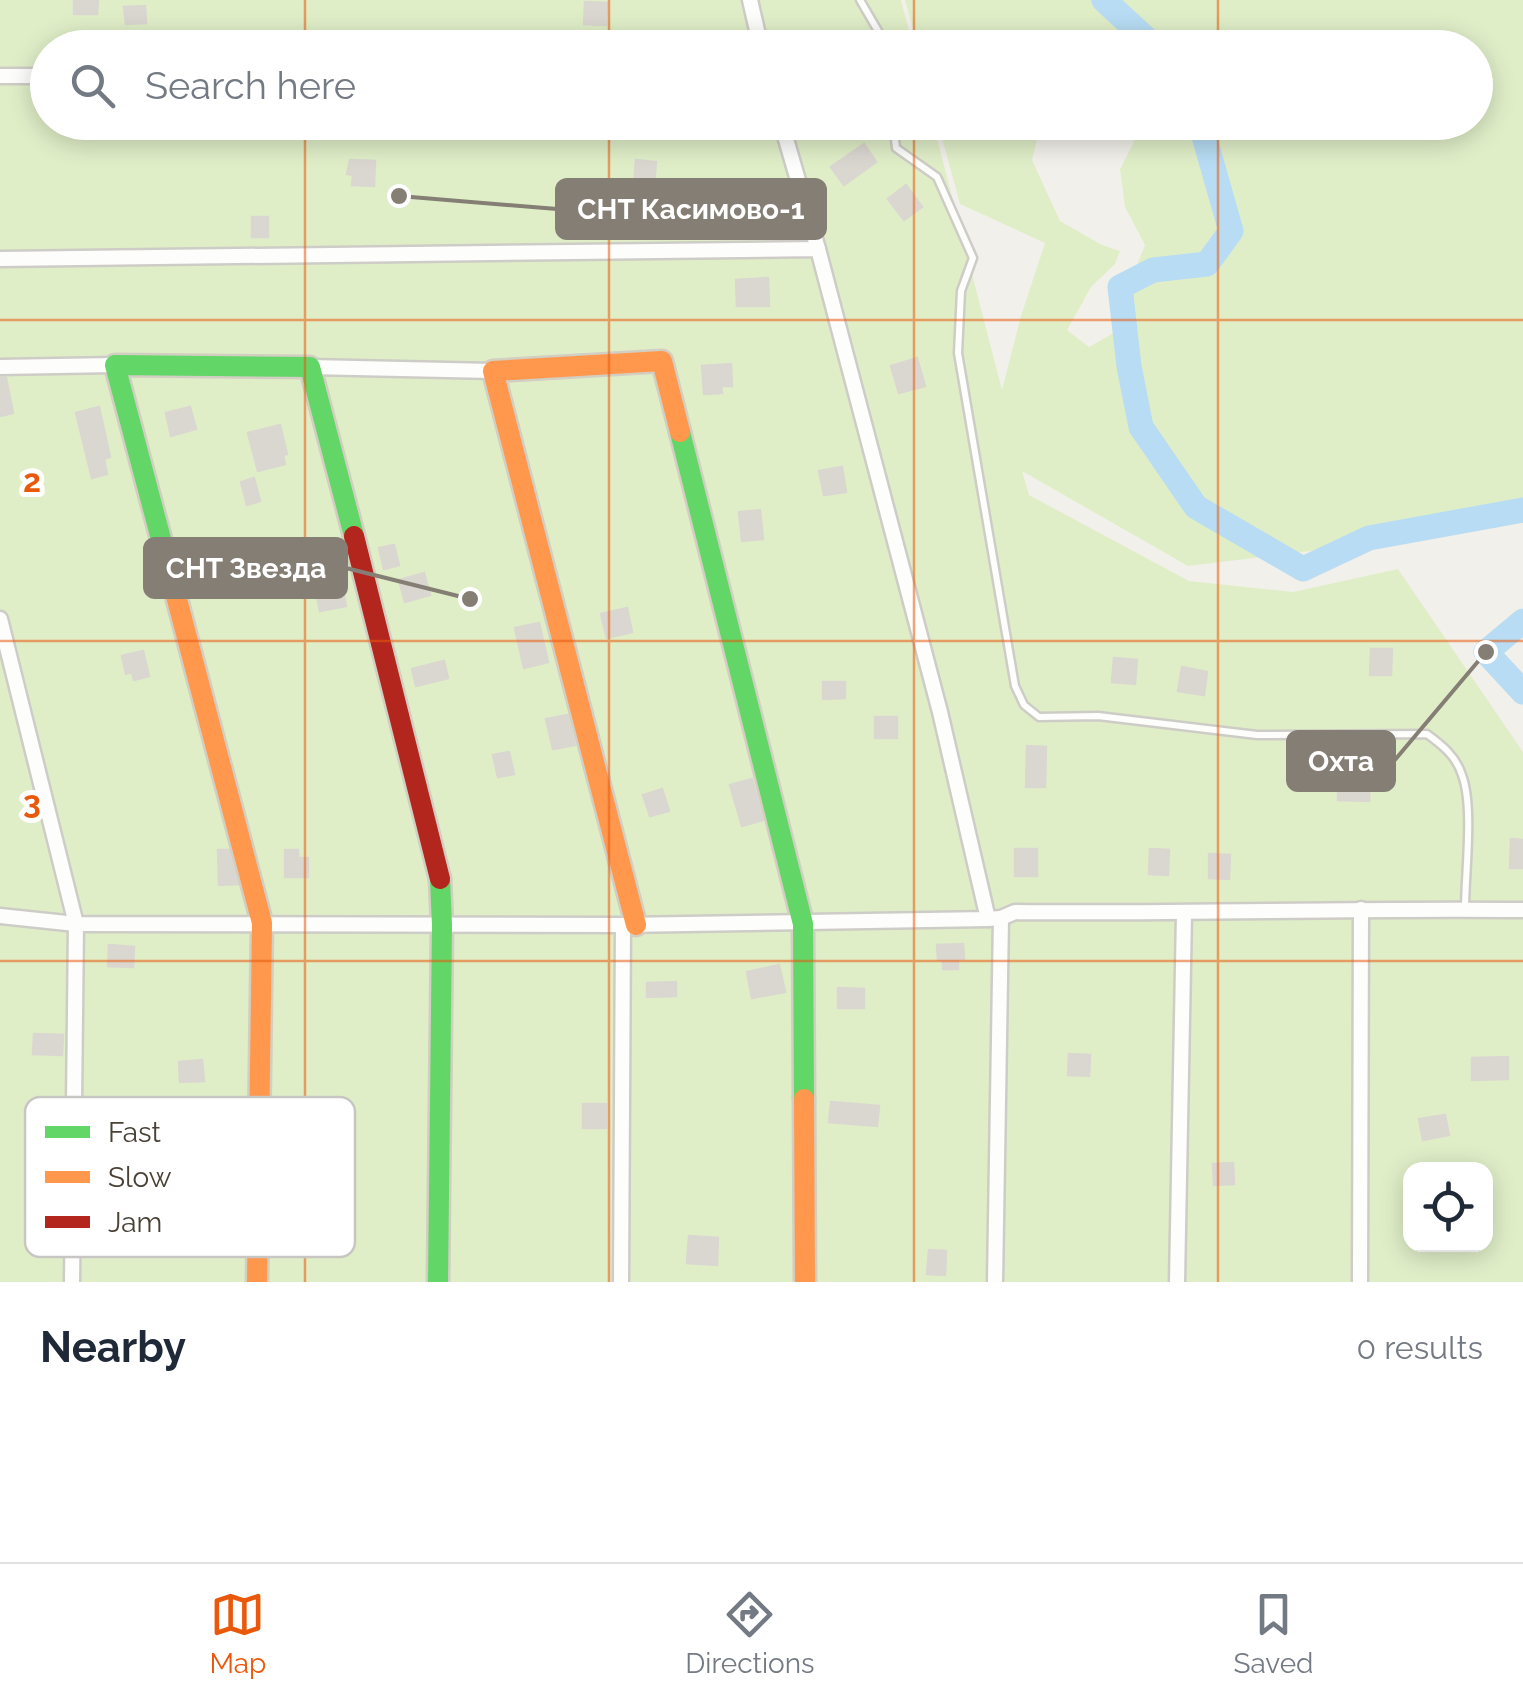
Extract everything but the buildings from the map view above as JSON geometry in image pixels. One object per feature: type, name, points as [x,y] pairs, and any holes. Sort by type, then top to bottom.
[{"type":"street","points":[[750,0],[757,30]]},
{"type":"street","points":[[0,76],[30,76]]},
{"type":"street","points":[[786,140],[995,919],[994,1282]]},
{"type":"street","points":[[0,259],[818,249]]},
{"type":"street","points":[[0,367],[492,371],[662,361],[803,924],[805,1282]]},
{"type":"street","points":[[115,365],[262,923],[260,1097]]},
{"type":"street","points":[[310,367],[439,866],[442,925],[438,1282]]},
{"type":"street","points":[[492,371],[629,925],[622,1282]]},
{"type":"street","points":[[0,618],[76,924],[74,1097]]},
{"type":"street","points":[[1360,1282],[1361,909]]},
{"type":"street","points":[[0,916],[76,924],[629,925],[995,919],[1015,912],[1523,910]]},
{"type":"street","points":[[1176,1282],[1184,914]]},
{"type":"street","points":[[72,1257],[72,1282]]},
{"type":"street","points":[[257,1257],[257,1282]]},
{"type":"lane","points":[[860,0],[878,30]]},
{"type":"lane","points":[[895,140],[896,148],[937,177],[973,258],[961,290],[958,353],[1015,686],[1024,705],[1039,717],[1098,716],[1257,735],[1427,734],[1446,748],[1462,774],[1467,802],[1464,909]]},
{"type":"green space","points":[[0,0],[901,0],[909,30],[30,30],[30,140],[937,140],[1002,390],[1045,243],[960,204],[943,140],[1037,140],[1032,160],[1060,221],[1120,251],[1115,264],[1091,287],[1067,330],[1089,347],[1119,330],[1113,296],[1132,278],[1145,245],[1125,207],[1120,169],[1133,140],[1493,140],[1493,30],[913,30],[905,0],[1523,0],[1523,505],[1504,504],[1399,540],[1188,566],[1022,471],[1029,495],[1189,581],[1293,592],[1398,569],[1523,752],[1523,1282],[0,1282]]},
{"type":"waterway","points":[[1104,0],[1136,30]]},
{"type":"waterway","points":[[1205,140],[1231,231],[1207,264],[1153,270],[1120,287],[1141,427],[1196,507],[1303,569],[1369,538],[1523,510]]},
{"type":"waterway","points":[[1523,621],[1486,652],[1523,692]]},
{"type":"traffic: fast","points":[[175,592],[115,365],[310,367],[354,536]]},
{"type":"traffic: fast","points":[[680,432],[803,924],[804,1099]]},
{"type":"traffic: fast","points":[[438,1282],[440,879]]},
{"type":"traffic: slow","points":[[636,925],[493,371],[662,361],[680,432]]},
{"type":"traffic: slow","points":[[175,592],[262,923],[260,1097]]},
{"type":"traffic: slow","points":[[804,1099],[805,1282]]},
{"type":"traffic: slow","points":[[257,1257],[257,1282]]},
{"type":"traffic: jam","points":[[354,536],[440,879]]},
{"type":"place","name":"СНТ Касимово-1","points":[[399,196]]},
{"type":"place","name":"СНТ Звезда","points":[[470,599]]},
{"type":"place","name":"Охта","points":[[1486,652]]}]
